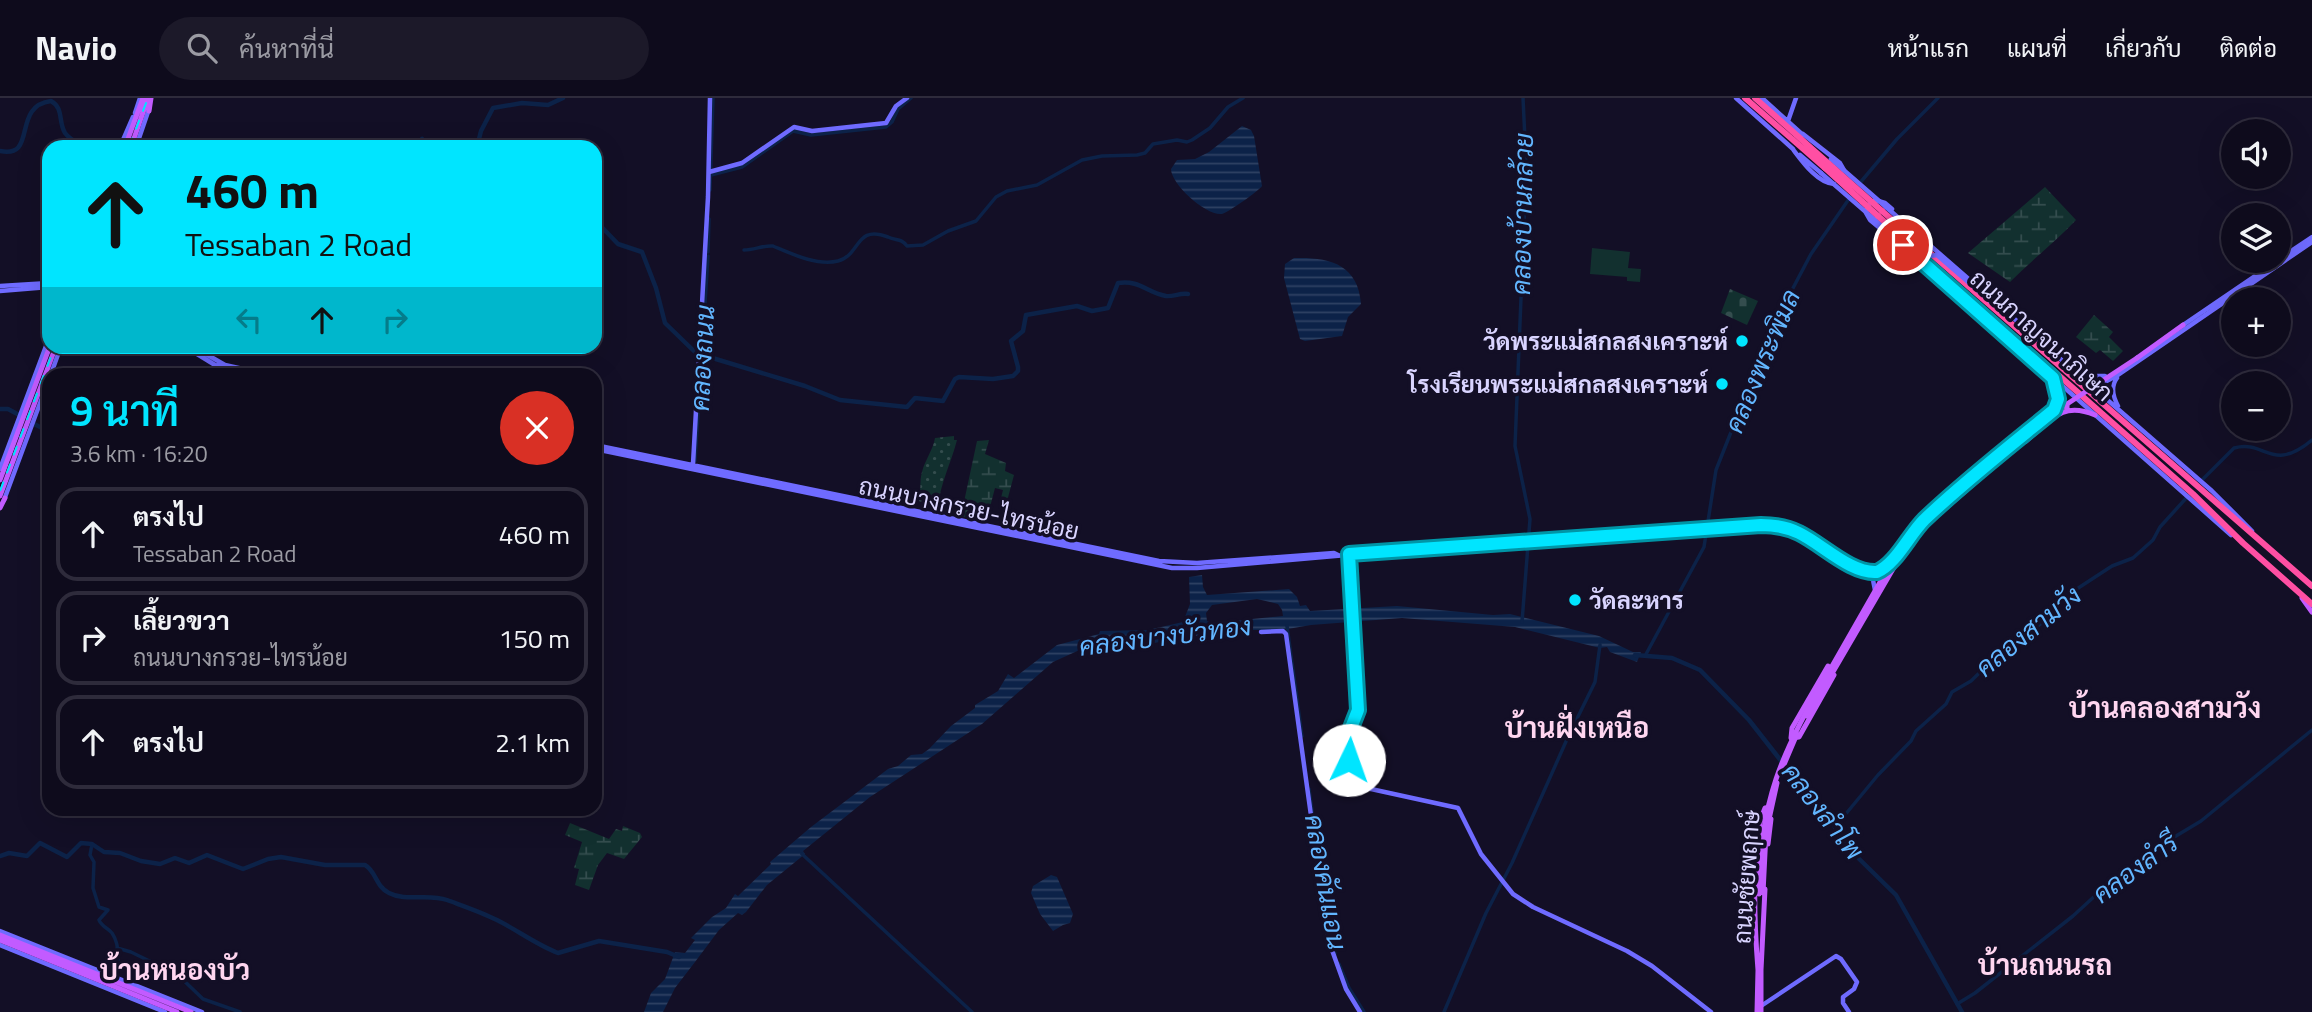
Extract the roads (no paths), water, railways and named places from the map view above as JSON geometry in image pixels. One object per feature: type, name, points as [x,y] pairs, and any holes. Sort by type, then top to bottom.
[{"type":"highway","points":[[1737,98],[1767,118]]},
{"type":"highway","name":"ถนนกาญจนาภิเษก","points":[[1745,98],[2189,485],[2253,532],[2312,586]]},
{"type":"highway","name":"ถนนกาญจนาภิเษก","points":[[1755,98],[1826,166]]},
{"type":"highway","name":"ถนนกาญจนาภิเษก","points":[[2196,491],[2244,543],[2312,604]]},
{"type":"main road","points":[[125,140],[141,98]]},
{"type":"main road","points":[[125,140],[141,98]]},
{"type":"main road","points":[[138,140],[151,98]]},
{"type":"main road","points":[[137,140],[151,98]]},
{"type":"main road","points":[[693,464],[711,172],[710,98]]},
{"type":"main road","points":[[711,172],[742,163],[794,127],[812,131],[886,123],[896,106],[907,98]]},
{"type":"main road","points":[[1737,98],[1824,181],[1832,184],[1842,180],[1844,173],[1840,163],[1762,98]]},
{"type":"main road","points":[[1788,121],[1797,98]]},
{"type":"main road","points":[[1803,134],[1826,166]]},
{"type":"main road","points":[[1792,148],[1826,166],[1880,213],[1903,245]]},
{"type":"main road","points":[[2035,361],[1903,245],[1870,220],[1866,213],[1868,205],[1875,200],[1885,202],[1910,227],[2120,410],[2189,485]]},
{"type":"main road","points":[[1880,213],[1910,227]]},
{"type":"main road","points":[[2291,251],[2312,237]]},
{"type":"main road","points":[[1871,603],[1875,590],[1891,563],[1926,518],[2065,407],[2312,242]]},
{"type":"main road","points":[[2030,332],[1937,255],[1930,256],[1930,265],[1990,317],[2053,378],[2095,415],[2196,491]]},
{"type":"main road","points":[[2183,328],[2105,376],[2100,381],[2101,384],[2118,375],[2260,273]]},
{"type":"main road","points":[[0,289],[42,286]]},
{"type":"main road","points":[[0,469],[43,354]]},
{"type":"main road","points":[[46,366],[48,354]]},
{"type":"main road","points":[[46,366],[52,354]]},
{"type":"main road","points":[[197,354],[225,368]]},
{"type":"main road","points":[[206,354],[225,365],[239,368]]},
{"type":"main road","points":[[2069,366],[2089,375],[2105,376]]},
{"type":"main road","points":[[2118,375],[2113,392],[2120,410]]},
{"type":"main road","points":[[0,480],[42,376]]},
{"type":"main road","points":[[0,509],[42,378]]},
{"type":"main road","points":[[2053,378],[2058,399],[2054,410]]},
{"type":"main road","points":[[2,497],[42,398]]},
{"type":"main road","points":[[1871,603],[1916,534],[2054,410],[2066,404],[2067,410]]},
{"type":"main road","points":[[1995,462],[2067,410],[2077,409],[2095,415]]},
{"type":"main road","name":"ถนนบางกรวย-ไทรน้อย","points":[[602,448],[738,475]]},
{"type":"main road","name":"ถนนบางกรวย-ไทรน้อย","points":[[602,448],[1172,568],[1246,565],[1349,554],[1761,525],[1782,527],[1799,533],[1875,582],[1875,590]]},
{"type":"main road","points":[[1349,554],[1358,710],[1349,733],[1352,773],[1368,788],[1432,801],[1460,810],[1481,854],[1514,894],[1533,907],[1627,951],[1652,966],[1711,1012]]},
{"type":"main road","points":[[1857,569],[1877,572],[1891,563]]},
{"type":"main road","points":[[2298,592],[2312,612]]},
{"type":"main road","name":"ถนนชัยพฤกษ์","points":[[1758,1010],[1762,831],[1774,779],[1790,740],[1871,603]]},
{"type":"main road","points":[[1261,632],[1283,631],[1286,634],[1328,939],[1346,989],[1360,1012]]},
{"type":"main road","points":[[1849,641],[1801,733],[1796,739],[1791,738],[1790,733],[1802,710],[1838,650],[1849,641]]},
{"type":"main road","points":[[1769,807],[1773,811],[1767,855],[1765,934],[1759,970],[1755,935],[1757,853],[1762,815],[1765,808],[1769,807]]},
{"type":"main road","points":[[0,933],[191,1012]]},
{"type":"main road","points":[[0,933],[51,950],[202,1012]]},
{"type":"main road","points":[[0,942],[177,1012]]},
{"type":"main road","points":[[0,942],[165,1012]]},
{"type":"main road","points":[[32,948],[51,950]]},
{"type":"main road","points":[[1758,1010],[1836,956],[1857,982],[1854,989],[1843,998],[1849,1012]]},
{"type":"main road","points":[[40,957],[52,965]]},
{"type":"water","points":[[1242,126],[1251,130],[1254,136],[1262,186],[1230,210],[1222,214],[1215,213],[1190,198],[1177,183],[1171,169],[1177,160],[1195,159],[1209,152]]},
{"type":"water","points":[[1294,258],[1329,261],[1339,265],[1354,279],[1361,304],[1348,317],[1342,336],[1305,341],[1300,339],[1284,278],[1285,264]]},
{"type":"water","name":"คลองบางบัวทอง","points":[[1202,575],[1207,595],[1289,589],[1297,597],[1300,606],[1306,605],[1310,611],[1397,606],[1493,615],[1510,614],[1599,636],[1633,652],[1641,652],[1637,662],[1610,652],[1607,647],[1600,648],[1515,627],[1402,618],[1282,630],[1238,630],[1154,643],[1084,648],[1053,662],[982,724],[870,797],[803,851],[805,854],[767,885],[746,912],[742,915],[738,913],[719,930],[675,988],[663,1012],[644,1012],[651,993],[665,979],[675,952],[685,953],[695,940],[691,938],[712,917],[726,908],[735,894],[738,896],[770,862],[811,827],[888,769],[898,766],[911,755],[922,754],[929,749],[951,726],[975,708],[975,705],[998,691],[1008,674],[1014,678],[1057,645],[1099,634],[1100,631],[1148,630],[1183,622],[1190,604],[1189,577]],"holes":[[[1257,599],[1278,604],[1283,616],[1212,623],[1207,621],[1206,613],[1212,605]]]},
{"type":"water","points":[[1051,875],[1057,877],[1073,914],[1070,923],[1053,931],[1040,914],[1031,893],[1033,886]]},
{"type":"waterway","points":[[479,140],[493,108],[522,103],[548,105],[563,98]]},
{"type":"waterway","name":"คลองถนน","points":[[710,190],[713,98]]},
{"type":"waterway","points":[[711,175],[742,167],[793,131],[811,135],[886,127],[892,122],[898,109],[911,98]]},
{"type":"waterway","points":[[744,250],[773,246],[805,258],[830,262],[845,258],[870,234],[899,240],[907,246],[923,245],[948,231],[976,221],[996,197],[1007,191],[1037,185],[1082,160],[1102,156],[1137,155],[1145,153],[1153,144],[1192,140],[1210,128],[1228,107],[1243,98]]},
{"type":"waterway","name":"คลองบ้านกล้วย","points":[[1522,622],[1530,519],[1515,446],[1526,161],[1523,98]]},
{"type":"waterway","name":"คลองพระพิมล","points":[[1859,184],[1897,139],[1938,98]]},
{"type":"waterway","points":[[0,151],[11,151],[18,147],[32,112],[39,105],[51,101],[58,107],[65,133],[74,140]]},
{"type":"waterway","name":"คลองพระพิมล","points":[[1645,656],[1704,547],[1716,470],[1773,326],[1811,254],[1851,196]]},
{"type":"waterway","name":"คลองถนน","points":[[708,252],[709,219]]},
{"type":"waterway","points":[[602,227],[618,244],[642,252],[656,288],[665,323],[696,353],[805,386],[840,400],[907,407],[915,398],[943,401],[955,379],[959,377],[993,379],[1013,376],[1018,371],[1011,341],[1023,331],[1026,315],[1077,306],[1092,311],[1108,308],[1118,283],[1132,283],[1166,296],[1188,294]]},
{"type":"waterway","name":"คลองถนน","points":[[695,461],[708,256]]},
{"type":"waterway","points":[[0,409],[8,409],[23,417]]},
{"type":"waterway","points":[[30,422],[42,428]]},
{"type":"waterway","name":"คลองสามวัง","points":[[2201,481],[2234,448],[2245,446],[2278,455],[2298,450],[2312,440]]},
{"type":"waterway","name":"คลองสามวัง","points":[[1835,827],[1878,775],[1911,741],[1916,731],[1946,704],[1952,692],[1971,681],[2008,645],[2053,615],[2066,596],[2112,566],[2133,558],[2153,540],[2160,527],[2189,495]]},
{"type":"waterway","name":"คลองคันแอน","points":[[1287,626],[1302,736]]},
{"type":"waterway","points":[[1444,1012],[1486,913],[1512,863],[1595,682],[1600,645]]},
{"type":"waterway","name":"คลองลำโพ","points":[[1635,655],[1672,658],[1700,670],[1749,720],[1800,785],[1826,813],[1849,849],[1896,895],[1962,1012]]},
{"type":"waterway","name":"คลองลำรี","points":[[1957,1004],[1975,993],[2073,916],[2109,883],[2161,845],[2201,821],[2312,730]]},
{"type":"waterway","name":"คลองคันแอน","points":[[1309,789],[1335,954]]},
{"type":"waterway","points":[[0,856],[9,853],[27,856],[40,843],[67,857],[81,843],[92,844],[104,852],[120,853],[141,861],[160,864],[175,858],[189,863],[207,855],[243,869],[281,857],[325,865],[365,865],[372,871],[381,887],[389,893],[403,897],[447,900],[491,917],[558,953],[599,941],[667,952],[679,957]]},
{"type":"waterway","points":[[92,844],[90,855],[94,862],[93,888],[99,907],[108,910],[99,920],[112,933],[118,948],[116,975]]},
{"type":"waterway","points":[[802,854],[972,1012]]},
{"type":"waterway","points":[[117,948],[178,975],[203,999],[240,1012]]},
{"type":"waterway","name":"คลองคันแอน","points":[[1339,964],[1349,988],[1364,1012]]},
{"type":"railway","points":[[132,140],[148,98]]},
{"type":"railway","points":[[47,368],[52,354]]},
{"type":"railway","points":[[0,491],[42,380]]},
{"type":"place","name":"วัดพระแม่สกลสงเคราะห์","points":[[1742,341]]},
{"type":"place","name":"โรงเรียนพระแม่สกลสงเคราะห์","points":[[1722,384]]},
{"type":"place","name":"วัดละหาร","points":[[1575,600]]},
{"type":"district","name":"บ้านคลองสามวัง","points":[[2165,707]]},
{"type":"district","name":"บ้านฝั่งเหนือ","points":[[1577,727]]},
{"type":"district","name":"บ้านถนนรถ","points":[[2045,964]]},
{"type":"district","name":"บ้านหนองบัว","points":[[175,969]]}]
